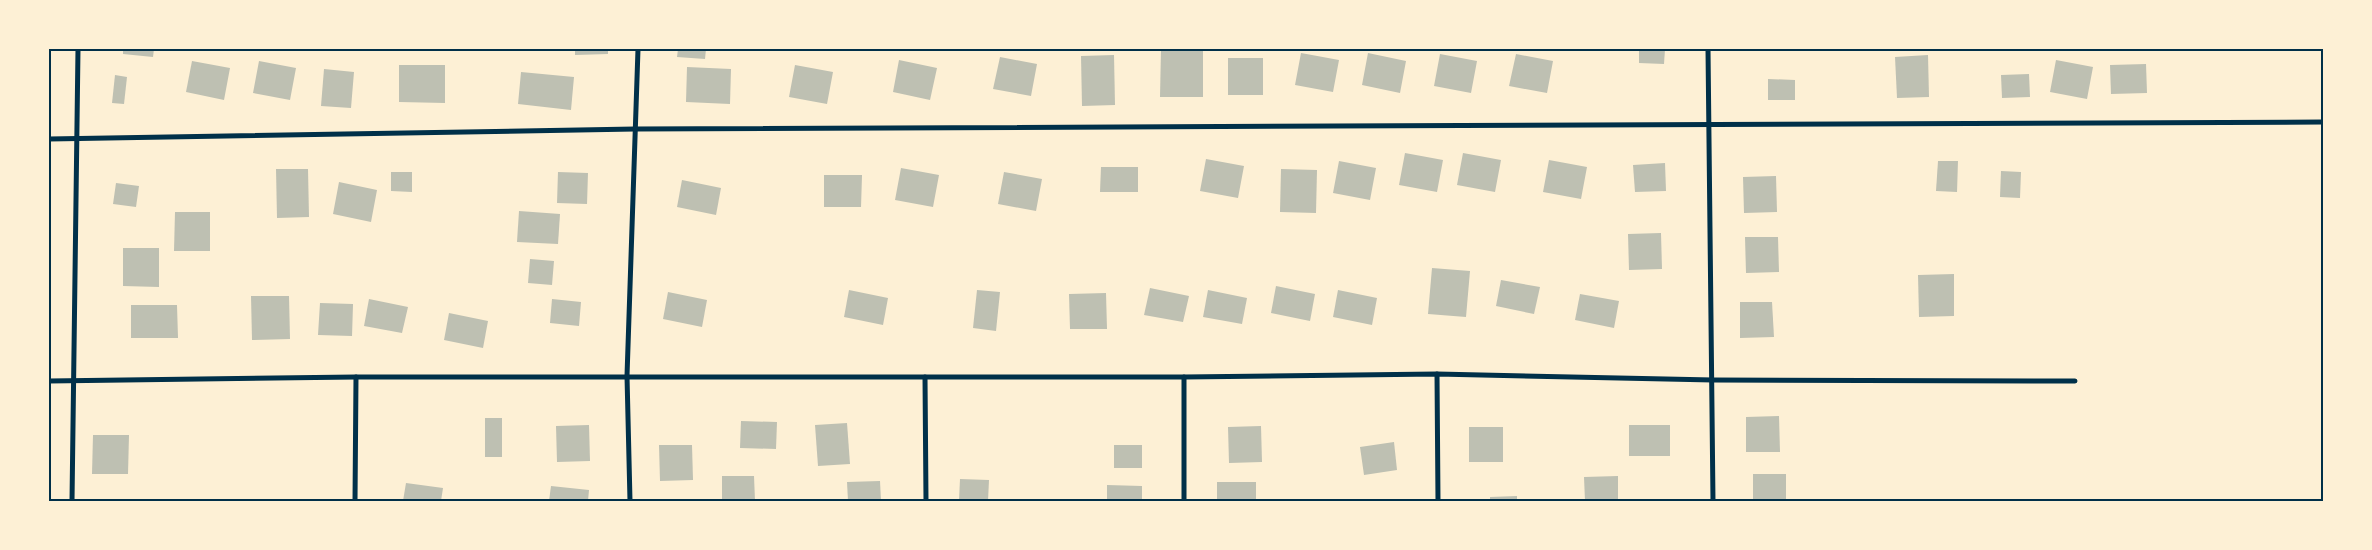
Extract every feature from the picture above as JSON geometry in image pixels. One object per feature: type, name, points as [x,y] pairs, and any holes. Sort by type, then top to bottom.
[{"type":"street","points":[[72,501],[78,49]]},
{"type":"street","points":[[630,501],[628,376],[638,49]]},
{"type":"street","points":[[1708,49],[1713,501]]},
{"type":"street","points":[[49,138],[635,129],[2323,122]]},
{"type":"street","points":[[1436,374],[1438,501]]},
{"type":"street","points":[[49,381],[356,377],[925,377],[1436,374],[1713,380],[2075,381]]},
{"type":"street","points":[[1184,376],[1184,501]]},
{"type":"street","points":[[355,501],[356,377]]},
{"type":"street","points":[[925,377],[926,501]]},
{"type":"building","points":[[123,49],[154,49],[153,57],[123,54]]},
{"type":"building","points":[[575,49],[608,49],[608,54],[575,55]]},
{"type":"building","points":[[678,49],[706,49],[705,59],[677,57]]},
{"type":"building","points":[[1161,49],[1203,49],[1203,97],[1160,97]]},
{"type":"building","points":[[1639,49],[1665,49],[1664,64],[1639,63]]},
{"type":"building","points":[[1301,53],[1339,60],[1333,92],[1295,85]]},
{"type":"building","points":[[1368,53],[1406,61],[1400,93],[1362,85]]},
{"type":"building","points":[[1440,54],[1477,61],[1471,93],[1434,86]]},
{"type":"building","points":[[1516,54],[1553,61],[1547,93],[1509,86]]},
{"type":"building","points":[[1114,55],[1115,105],[1082,106],[1081,56]]},
{"type":"building","points":[[1928,55],[1929,97],[1897,98],[1895,57]]},
{"type":"building","points":[[1000,57],[1037,64],[1031,96],[993,89]]},
{"type":"building","points":[[1228,58],[1263,58],[1263,95],[1228,95]]},
{"type":"building","points":[[899,60],[937,68],[930,100],[893,92]]},
{"type":"building","points":[[2056,60],[2093,67],[2087,99],[2050,92]]},
{"type":"building","points":[[192,61],[230,68],[224,100],[186,92]]},
{"type":"building","points":[[259,61],[296,68],[290,100],[253,93]]},
{"type":"building","points":[[2146,64],[2147,93],[2111,94],[2110,65]]},
{"type":"building","points":[[399,65],[445,65],[445,103],[399,102]]},
{"type":"building","points":[[795,65],[833,72],[827,104],[789,97]]},
{"type":"building","points":[[687,67],[731,69],[730,104],[686,102]]},
{"type":"building","points":[[324,69],[354,72],[351,108],[321,106]]},
{"type":"building","points":[[521,72],[574,77],[571,110],[518,104]]},
{"type":"building","points":[[2029,74],[2030,97],[2002,98],[2001,75]]},
{"type":"building","points":[[115,75],[127,77],[124,104],[112,103]]},
{"type":"building","points":[[1768,79],[1795,80],[1795,100],[1768,100]]},
{"type":"building","points":[[1405,153],[1443,160],[1437,192],[1399,185]]},
{"type":"building","points":[[1463,153],[1501,160],[1495,192],[1457,185]]},
{"type":"building","points":[[1206,159],[1244,166],[1238,198],[1200,191]]},
{"type":"building","points":[[1549,160],[1587,167],[1581,199],[1543,192]]},
{"type":"building","points":[[1339,161],[1376,168],[1370,200],[1333,193]]},
{"type":"building","points":[[1938,161],[1958,161],[1957,192],[1936,191]]},
{"type":"building","points":[[1665,163],[1666,191],[1635,192],[1633,165]]},
{"type":"building","points":[[1101,167],[1138,167],[1138,192],[1100,192]]},
{"type":"building","points":[[901,168],[939,175],[933,207],[895,200]]},
{"type":"building","points":[[276,169],[308,169],[309,217],[277,218]]},
{"type":"building","points":[[1281,169],[1317,170],[1316,213],[1280,212]]},
{"type":"building","points":[[2001,171],[2021,172],[2020,198],[2000,197]]},
{"type":"building","points":[[391,172],[412,172],[412,192],[391,191]]},
{"type":"building","points":[[558,172],[588,173],[587,204],[557,203]]},
{"type":"building","points":[[1004,172],[1042,179],[1036,211],[998,204]]},
{"type":"building","points":[[824,175],[862,175],[861,207],[824,207]]},
{"type":"building","points":[[1776,176],[1777,212],[1744,213],[1743,177]]},
{"type":"building","points":[[682,180],[721,188],[716,215],[677,207]]},
{"type":"building","points":[[339,182],[377,190],[371,222],[333,214]]},
{"type":"building","points":[[116,183],[139,186],[136,207],[113,204]]},
{"type":"building","points":[[519,211],[560,214],[558,244],[517,242]]},
{"type":"building","points":[[175,212],[210,212],[210,251],[174,251]]},
{"type":"building","points":[[1661,233],[1662,269],[1629,270],[1628,234]]},
{"type":"building","points":[[1745,237],[1778,237],[1779,272],[1746,273]]},
{"type":"building","points":[[123,248],[159,248],[159,287],[123,286]]},
{"type":"building","points":[[530,259],[554,261],[552,285],[528,283]]},
{"type":"building","points":[[1432,268],[1470,271],[1466,317],[1428,314]]},
{"type":"building","points":[[1954,274],[1954,316],[1919,317],[1918,275]]},
{"type":"building","points":[[1501,280],[1540,287],[1534,314],[1496,306]]},
{"type":"building","points":[[1276,286],[1315,294],[1310,321],[1271,313]]},
{"type":"building","points":[[1150,288],[1189,296],[1183,322],[1144,315]]},
{"type":"building","points":[[849,290],[888,298],[883,325],[844,317]]},
{"type":"building","points":[[977,290],[1000,292],[996,331],[973,328]]},
{"type":"building","points":[[1208,290],[1247,298],[1242,324],[1203,317]]},
{"type":"building","points":[[1338,290],[1377,298],[1372,325],[1333,317]]},
{"type":"building","points":[[668,292],[707,300],[702,327],[663,319]]},
{"type":"building","points":[[1106,293],[1107,329],[1070,329],[1069,294]]},
{"type":"building","points":[[1580,294],[1619,301],[1614,328],[1575,320]]},
{"type":"building","points":[[251,296],[289,296],[290,339],[252,340]]},
{"type":"building","points":[[369,299],[408,307],[402,333],[364,326]]},
{"type":"building","points":[[552,299],[581,302],[579,326],[550,323]]},
{"type":"building","points":[[1740,302],[1772,302],[1774,337],[1740,338]]},
{"type":"building","points":[[320,303],[353,304],[352,336],[318,335]]},
{"type":"building","points":[[131,305],[177,305],[178,338],[131,338]]},
{"type":"building","points":[[449,313],[488,321],[483,348],[444,340]]},
{"type":"building","points":[[1779,416],[1780,452],[1746,452],[1746,417]]},
{"type":"building","points":[[485,418],[502,418],[502,457],[485,457]]},
{"type":"building","points":[[741,421],[777,422],[776,449],[740,448]]},
{"type":"building","points":[[847,423],[850,464],[818,466],[815,425]]},
{"type":"building","points":[[589,425],[590,461],[557,462],[556,426]]},
{"type":"building","points":[[1629,425],[1670,425],[1670,456],[1629,456]]},
{"type":"building","points":[[1261,426],[1262,462],[1229,463],[1228,427]]},
{"type":"building","points":[[1469,427],[1503,427],[1503,462],[1469,462]]},
{"type":"building","points":[[93,435],[129,435],[128,474],[92,474]]},
{"type":"building","points":[[1394,442],[1397,470],[1364,475],[1360,447]]},
{"type":"building","points":[[659,445],[692,445],[693,480],[660,481]]},
{"type":"building","points":[[1114,445],[1142,445],[1142,468],[1114,468]]},
{"type":"building","points":[[1753,474],[1786,474],[1786,501],[1753,501]]},
{"type":"building","points":[[722,476],[754,476],[755,501],[722,501]]},
{"type":"building","points":[[1618,476],[1618,501],[1585,501],[1584,477]]},
{"type":"building","points":[[960,479],[989,480],[988,501],[959,501]]},
{"type":"building","points":[[880,481],[881,501],[848,501],[847,482]]},
{"type":"building","points":[[1217,482],[1256,482],[1256,501],[1217,501]]},
{"type":"building","points":[[406,483],[443,488],[441,501],[403,501]]},
{"type":"building","points":[[1107,485],[1142,486],[1142,501],[1107,501]]},
{"type":"building","points":[[551,486],[589,490],[588,501],[549,501]]},
{"type":"building","points":[[1517,496],[1517,501],[1490,501],[1490,497]]}]
